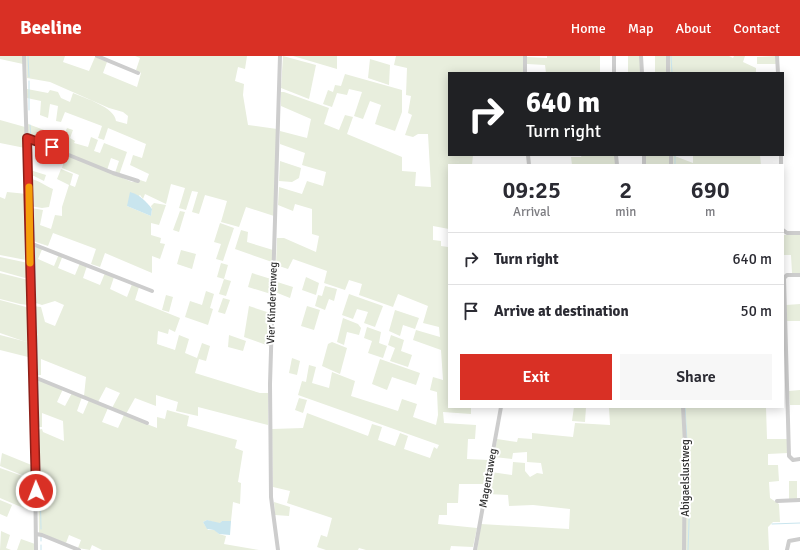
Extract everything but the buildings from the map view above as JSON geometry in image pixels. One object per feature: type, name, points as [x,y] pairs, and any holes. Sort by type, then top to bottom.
[{"type":"street","points":[[24,56],[34,377],[36,550]]},
{"type":"street","points":[[97,56],[138,73]]},
{"type":"street","name":"Vier Kinderenweg","points":[[278,550],[271,497],[270,384],[280,56]]},
{"type":"street","points":[[525,56],[525,72]]},
{"type":"street","points":[[614,56],[614,72]]},
{"type":"street","points":[[641,56],[642,72]]},
{"type":"street","points":[[668,56],[668,72]]},
{"type":"street","points":[[777,56],[778,72]]},
{"type":"street","points":[[27,138],[101,169],[138,181]]},
{"type":"street","points":[[784,231],[787,233],[800,233]]},
{"type":"street","points":[[30,243],[152,291]]},
{"type":"street","points":[[800,275],[787,275],[784,278],[789,456],[793,460],[800,460]]},
{"type":"street","points":[[34,377],[147,423]]},
{"type":"street","name":"Magentaweg","points":[[475,550],[501,408]]},
{"type":"street","name":"Abigaelslustweg","points":[[683,408],[685,443],[684,550]]},
{"type":"street","points":[[777,501],[800,500]]},
{"type":"street","points":[[36,534],[80,550]]},
{"type":"street","points":[[787,550],[789,541],[800,539]]},
{"type":"green space","points":[[0,56],[23,56],[23,64],[0,59]]},
{"type":"green space","points":[[26,56],[65,56],[63,62],[89,71],[95,57],[107,62],[103,73],[137,87],[141,73],[136,70],[140,58],[135,56],[247,56],[245,69],[238,67],[235,81],[244,84],[243,95],[248,125],[277,129],[274,216],[246,207],[239,227],[221,222],[227,201],[205,195],[199,214],[192,212],[198,192],[192,191],[186,210],[179,208],[185,188],[171,184],[166,204],[145,194],[143,199],[140,195],[127,206],[151,216],[151,206],[154,203],[166,205],[159,225],[151,223],[151,235],[161,238],[160,243],[165,244],[160,259],[152,256],[152,273],[105,253],[100,267],[91,264],[96,249],[53,233],[48,246],[33,241],[31,208],[43,210],[40,225],[51,229],[55,215],[62,216],[62,207],[69,185],[57,179],[61,169],[73,174],[70,185],[75,187],[79,175],[62,168],[66,154],[132,182],[138,182],[140,180],[146,182],[149,174],[130,165],[133,155],[142,158],[146,144],[108,128],[104,140],[98,138],[102,126],[65,112],[61,122],[56,121],[58,106],[50,104],[48,118],[40,115],[41,101],[27,98],[27,89],[48,93],[50,90],[58,92],[61,98],[70,102],[73,93],[90,99],[50,82],[27,78]],"holes":[[[92,101],[123,112],[128,116],[127,124],[116,121],[110,111]]]},
{"type":"green space","points":[[283,56],[316,65],[309,99],[281,88]]},
{"type":"green space","points":[[293,56],[337,56],[337,69]]},
{"type":"green space","points":[[396,56],[523,56],[523,72],[448,72],[448,156],[473,156],[472,164],[448,164],[448,229],[433,226],[433,240],[441,241],[441,246],[448,247],[448,408],[471,408],[471,414],[443,412],[444,423],[476,425],[475,439],[468,439],[467,459],[489,460],[484,484],[459,484],[458,503],[447,503],[447,515],[439,515],[438,524],[477,528],[473,547],[451,546],[450,550],[366,550],[359,548],[358,550],[326,550],[317,547],[321,535],[327,537],[332,518],[287,503],[290,491],[273,487],[272,429],[303,428],[307,413],[368,436],[372,424],[382,427],[378,440],[395,446],[400,433],[408,436],[404,449],[430,458],[434,447],[437,449],[439,445],[298,395],[302,381],[306,382],[309,365],[316,367],[312,383],[329,388],[332,372],[355,381],[351,396],[398,411],[402,399],[417,404],[413,417],[436,425],[438,415],[437,392],[430,390],[433,377],[443,380],[441,350],[413,340],[416,330],[440,337],[439,327],[423,323],[428,306],[398,294],[393,307],[359,295],[362,284],[349,280],[345,290],[324,283],[327,271],[293,259],[288,269],[276,265],[277,238],[284,238],[316,252],[319,236],[312,234],[312,209],[295,204],[293,211],[278,205],[279,187],[302,194],[307,181],[323,186],[326,172],[302,165],[305,153],[280,144],[280,131],[307,138],[311,119],[281,106],[281,92],[329,108],[324,124],[339,130],[345,115],[353,117],[347,134],[402,157],[402,171],[416,172],[415,186],[431,187],[428,134],[418,134],[413,137],[405,135],[412,115],[408,113],[411,96],[406,95],[407,68],[394,65]]},
{"type":"green space","points":[[547,56],[600,56],[600,72],[546,72],[545,65],[527,64],[527,57],[547,58]]},
{"type":"green space","points":[[628,56],[640,56],[640,72],[628,72]]},
{"type":"green space","points":[[655,56],[667,56],[667,72],[655,72]]},
{"type":"green space","points":[[669,56],[729,56],[733,58],[734,56],[745,56],[743,62],[756,68],[756,72],[669,72]]},
{"type":"green space","points":[[776,56],[776,64],[757,64],[757,57]]},
{"type":"green space","points":[[370,59],[390,65],[389,85],[368,78]]},
{"type":"green space","points":[[345,74],[402,90],[402,112],[395,131],[375,124],[381,105],[370,101],[363,119],[354,116],[362,92],[349,89],[347,95],[337,93],[332,107],[323,104],[328,90],[333,92],[335,85],[341,86]]},
{"type":"green space","points":[[0,120],[25,127],[25,148],[0,143]]},
{"type":"green space","points":[[28,124],[63,137],[67,128],[73,130],[70,138],[75,141],[74,143],[88,147],[91,137],[98,140],[94,151],[100,153],[104,143],[127,152],[119,175],[115,173],[119,161],[111,158],[107,170],[28,137]]},
{"type":"green space","points":[[615,156],[615,164],[572,164],[571,157]]},
{"type":"green space","points":[[645,156],[670,156],[670,164],[646,164]]},
{"type":"green space","points":[[672,156],[693,163],[693,156],[760,156],[761,164],[672,164]]},
{"type":"green space","points":[[280,161],[301,168],[299,178],[292,182],[279,181]]},
{"type":"green space","points":[[30,170],[46,175],[44,181],[34,176],[30,176]]},
{"type":"green space","points":[[30,179],[53,189],[49,207],[42,208],[30,206]]},
{"type":"green space","points":[[7,192],[27,194],[28,259],[26,260],[0,255],[0,197],[5,199]]},
{"type":"green space","points":[[180,211],[185,212],[179,232],[173,230]]},
{"type":"green space","points":[[220,223],[234,228],[223,261],[216,259],[221,244],[214,242]]},
{"type":"green space","points":[[241,230],[248,232],[247,242],[273,250],[272,262],[235,249]]},
{"type":"green space","points":[[784,235],[800,235],[800,273],[792,273],[791,255],[784,255]]},
{"type":"green space","points":[[32,245],[43,247],[38,259],[54,266],[59,254],[63,255],[58,268],[75,275],[80,263],[87,266],[83,278],[100,285],[105,273],[114,277],[110,289],[127,297],[132,284],[139,287],[135,300],[180,318],[175,332],[169,329],[168,334],[158,331],[157,344],[175,350],[179,335],[189,339],[185,353],[197,358],[202,343],[210,346],[206,361],[199,359],[195,373],[260,393],[268,393],[268,425],[198,407],[198,416],[176,411],[178,402],[156,395],[156,406],[135,398],[126,414],[112,408],[120,393],[106,387],[98,402],[84,396],[86,377],[41,359],[41,375],[37,375],[33,306],[41,307],[45,322],[55,326],[64,305],[55,301],[42,305],[33,302]]},
{"type":"green space","points":[[181,250],[196,254],[192,269],[177,264]]},
{"type":"green space","points":[[0,257],[28,263],[29,277],[25,278],[0,271]]},
{"type":"green space","points":[[221,263],[228,265],[224,279],[217,277]]},
{"type":"green space","points":[[0,273],[28,280],[30,303],[28,305],[0,299]]},
{"type":"green space","points":[[252,273],[271,279],[271,294],[248,287]]},
{"type":"green space","points":[[306,277],[319,283],[316,295],[302,290]]},
{"type":"green space","points":[[224,279],[231,281],[226,296],[219,294]]},
{"type":"green space","points":[[274,281],[293,287],[290,298],[275,292]]},
{"type":"green space","points":[[325,286],[337,289],[334,301],[329,299],[325,310],[315,306],[318,295],[322,296]]},
{"type":"green space","points":[[206,291],[214,294],[210,308],[213,309],[208,325],[185,317],[190,301],[202,305]]},
{"type":"green space","points":[[349,294],[383,306],[375,327],[364,323],[368,312],[357,309],[353,319],[342,315]]},
{"type":"green space","points":[[166,295],[173,297],[169,312],[162,310]]},
{"type":"green space","points":[[223,298],[230,300],[225,314],[218,312]]},
{"type":"green space","points":[[0,300],[26,307],[30,310],[31,341],[26,342],[0,333]]},
{"type":"green space","points":[[800,304],[800,321],[787,321],[786,305]]},
{"type":"green space","points":[[249,306],[270,313],[269,346],[244,337]]},
{"type":"green space","points":[[307,306],[320,310],[314,330],[301,326]]},
{"type":"green space","points":[[395,310],[419,318],[415,329],[403,325],[400,336],[389,331]]},
{"type":"green space","points":[[343,318],[358,324],[361,328],[359,335],[347,332],[344,345],[337,342]]},
{"type":"green space","points":[[367,327],[381,332],[379,343],[387,346],[383,358],[368,353],[372,341],[364,338]]},
{"type":"green space","points":[[0,335],[31,343],[32,358],[0,350]]},
{"type":"green space","points":[[229,335],[246,341],[243,351],[228,347]]},
{"type":"green space","points":[[391,335],[404,340],[401,351],[412,355],[408,367],[390,361],[395,348],[388,345]]},
{"type":"green space","points":[[332,342],[347,348],[340,374],[322,366],[328,344]]},
{"type":"green space","points":[[292,358],[300,361],[297,375],[289,373]]},
{"type":"green space","points":[[380,359],[420,373],[416,385],[392,377],[387,390],[372,384]]},
{"type":"green space","points":[[36,379],[63,389],[57,402],[65,406],[72,393],[82,397],[77,411],[83,414],[89,400],[108,408],[102,422],[118,428],[124,415],[157,428],[157,417],[165,419],[167,410],[189,416],[187,426],[237,440],[235,448],[243,451],[238,482],[241,483],[240,504],[233,502],[231,521],[222,521],[220,524],[207,520],[203,522],[208,530],[215,530],[219,534],[226,536],[224,544],[259,550],[102,550],[92,545],[90,550],[78,548],[81,540],[69,535],[66,543],[39,533],[37,430],[42,429],[43,432],[64,441],[63,421],[42,413],[42,427],[37,427]]},
{"type":"green space","points":[[800,390],[800,405],[790,405],[789,391]]},
{"type":"green space","points":[[299,398],[307,400],[303,413],[295,410]]},
{"type":"green space","points":[[574,408],[586,408],[585,422],[572,421]]},
{"type":"green space","points":[[609,408],[682,408],[684,444],[683,550],[477,550],[481,524],[569,529],[570,509],[533,505],[509,506],[508,495],[487,494],[491,472],[512,475],[513,462],[525,463],[525,471],[530,477],[537,473],[543,474],[541,463],[527,462],[527,452],[513,453],[512,459],[494,457],[497,439],[517,442],[518,438],[532,439],[532,433],[573,437],[575,423],[610,425]]},
{"type":"green space","points":[[684,408],[766,408],[767,439],[788,439],[788,453],[768,454],[768,465],[778,465],[779,481],[769,482],[770,498],[779,504],[780,522],[773,522],[768,527],[769,550],[685,550]]},
{"type":"green space","points":[[2,453],[34,466],[33,477],[29,478],[0,466]]},
{"type":"green space","points":[[0,468],[34,480],[34,509],[28,510],[0,498]]},
{"type":"green space","points":[[789,481],[797,481],[797,499],[789,499]]},
{"type":"green space","points":[[0,500],[12,505],[7,517],[0,514]]},
{"type":"green space","points":[[274,502],[290,507],[289,516],[275,515]]},
{"type":"green space","points":[[1,531],[10,535],[6,548],[11,550],[0,550]]},
{"type":"green space","points":[[21,539],[35,544],[35,550],[17,550]]},
{"type":"water","points":[[130,192],[134,193],[147,203],[152,209],[151,216],[127,206]]},
{"type":"water","points":[[207,520],[220,523],[222,521],[231,521],[230,535],[219,534],[214,530],[207,529],[203,522]]},
{"type":"waterway","points":[[28,56],[29,77]]},
{"type":"waterway","points":[[671,56],[672,72]]},
{"type":"waterway","points":[[29,81],[29,110]]},
{"type":"waterway","points":[[30,125],[31,137]]},
{"type":"waterway","points":[[31,141],[31,153]]},
{"type":"waterway","points":[[675,156],[675,164]]},
{"type":"waterway","points":[[31,158],[32,176]]},
{"type":"waterway","points":[[32,180],[33,206]]},
{"type":"waterway","points":[[33,209],[35,240]]},
{"type":"waterway","points":[[35,246],[36,303]]},
{"type":"waterway","points":[[36,307],[37,333]]},
{"type":"waterway","points":[[37,336],[38,375]]},
{"type":"waterway","points":[[38,381],[39,426]]},
{"type":"waterway","points":[[685,408],[690,494],[688,550]]},
{"type":"waterway","points":[[39,430],[41,529]]},
{"type":"waterway","points":[[772,524],[800,523]]},
{"type":"waterway","points":[[41,536],[41,541]]},
{"type":"waterway","points":[[41,545],[41,550]]},
{"type":"slow traffic","points":[[29,187],[30,263]]},
{"type":"route","points":[[36,491],[27,138],[52,147]]}]
